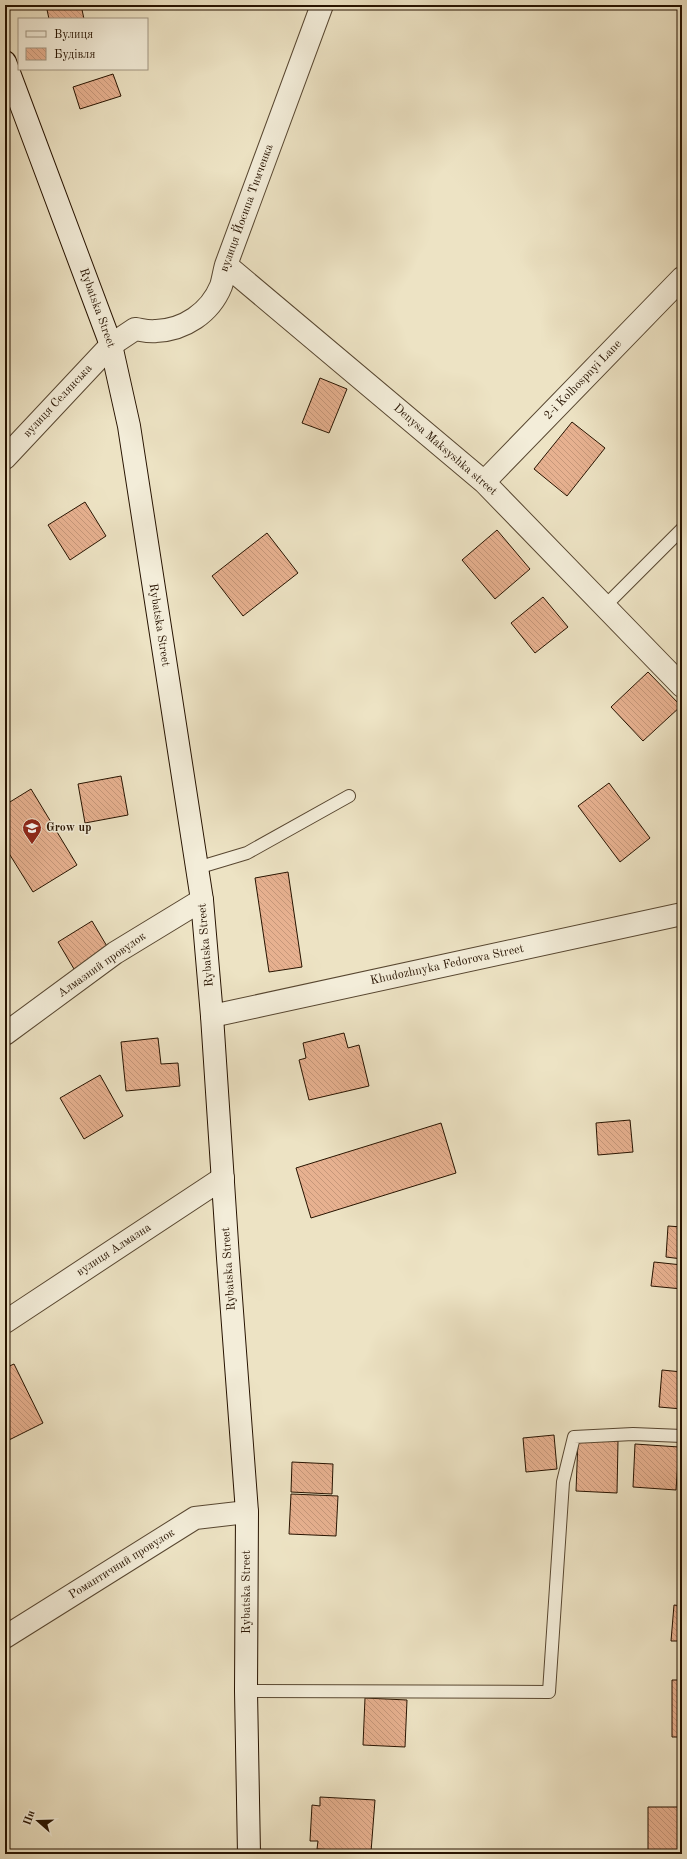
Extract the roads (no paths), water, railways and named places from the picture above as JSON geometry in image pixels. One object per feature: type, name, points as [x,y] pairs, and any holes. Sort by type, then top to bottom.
[{"type":"street","name":"вулиця Йосипа Тимченка","points":[[112,345],[135,329],[156,331],[176,328],[195,319],[211,304],[221,286],[226,265],[322,5]]},
{"type":"street","name":"Rybatska Street","points":[[5,62],[112,345],[129,426],[202,900],[212,1016],[247,1512],[246,1691],[248,1854]]},
{"type":"street","name":"Denysa Maksyshka street","points":[[226,265],[484,482],[682,686]]},
{"type":"street","name":"2-i Kolhospnyi Lane","points":[[484,482],[682,278]]},
{"type":"street","name":"вулиця Селянська","points":[[5,458],[112,345]]},
{"type":"street","name":"Алмазний провулок","points":[[5,1034],[115,953],[202,900]]},
{"type":"street","name":"Khudozhnyka Fedorova Street","points":[[212,1016],[682,914]]},
{"type":"street","name":"вулиця Алмазна","points":[[5,1322],[223,1178]]},
{"type":"street","name":"Романтичний провулок","points":[[5,1637],[195,1518],[247,1512]]},
{"type":"lane","points":[[605,606],[682,529]]},
{"type":"lane","points":[[197,868],[247,853],[349,796]]},
{"type":"lane","points":[[246,1691],[549,1692],[563,1482],[574,1437],[633,1434],[682,1436]]},
{"type":"place","name":"Grow up","points":[[32,845]]}]
